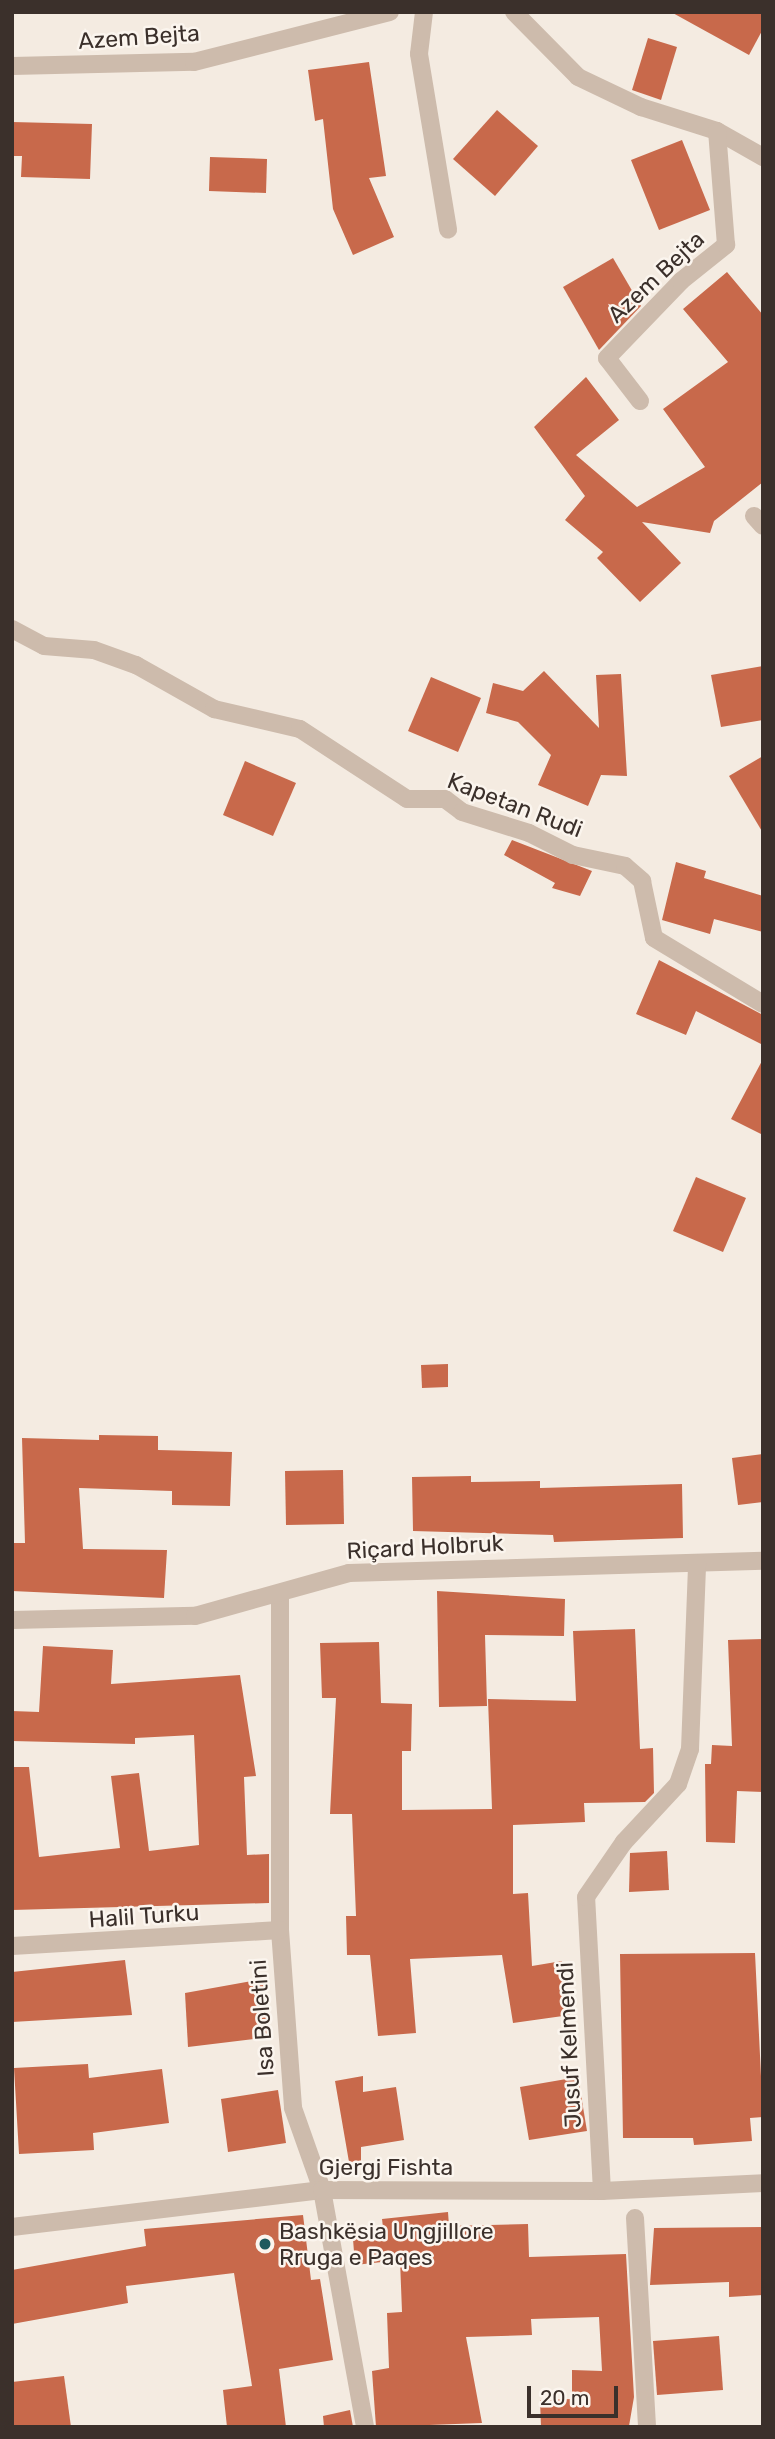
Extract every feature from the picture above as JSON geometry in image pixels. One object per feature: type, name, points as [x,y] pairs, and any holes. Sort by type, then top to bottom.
[{"type":"street","name":"Azem Bejta","points":[[12,66],[194,62],[390,12]]},
{"type":"street","points":[[424,12],[419,54],[448,230]]},
{"type":"street","points":[[514,12],[578,77],[642,107],[717,131],[763,157]]},
{"type":"street","name":"Azem Bejta","points":[[640,401],[607,358],[681,281],[726,245],[717,131]]},
{"type":"street","name":"Kapetan Rudi","points":[[12,629],[44,646],[94,650],[136,664],[214,709],[300,729],[407,799],[444,799],[462,812],[530,833],[573,855],[625,866],[642,881],[654,937],[763,1004]]},
{"type":"street","name":"Riçard Holbruk","points":[[12,1620],[195,1616],[280,1597],[349,1573],[763,1562]]},
{"type":"street","name":"Jusuf Kelmendi","points":[[602,2192],[586,1897],[624,1842],[678,1784],[690,1749],[697,1563]]},
{"type":"street","name":"Isa Boletini","points":[[280,1597],[280,1930],[293,2108],[322,2190],[365,2427]]},
{"type":"street","name":"Halil Turku","points":[[12,1946],[280,1930]]},
{"type":"street","name":"Gjergj Fishta","points":[[12,2227],[322,2190],[602,2192],[763,2183]]},
{"type":"street","points":[[635,2218],[647,2427]]},
{"type":"building","points":[[671,12],[763,12],[763,29],[749,55]]},
{"type":"building","points":[[648,38],[677,47],[661,100],[632,90]]},
{"type":"building","points":[[369,62],[386,176],[369,178],[394,237],[353,255],[333,209],[323,119],[315,121],[308,70]]},
{"type":"building","points":[[497,110],[538,146],[495,196],[453,159]]},
{"type":"building","points":[[12,122],[92,124],[90,179],[21,177],[22,156],[12,156]]},
{"type":"building","points":[[682,140],[710,210],[659,230],[631,160]]},
{"type":"building","points":[[210,157],[267,159],[266,193],[209,191]]},
{"type":"building","points":[[613,258],[641,306],[599,350],[563,287]]},
{"type":"building","points":[[727,272],[763,315],[763,482],[714,521],[710,533],[642,522],[681,563],[640,602],[597,558],[603,552],[565,520],[585,496],[534,427],[586,377],[619,420],[576,455],[637,507],[705,467],[663,409],[728,362],[683,309]]},
{"type":"building","points":[[763,666],[763,720],[721,727],[711,675]]},
{"type":"building","points":[[544,671],[599,728],[596,675],[621,674],[627,776],[601,775],[588,806],[538,785],[551,755],[518,722],[486,713],[493,683],[523,691]]},
{"type":"building","points":[[431,677],[481,698],[458,752],[408,731]]},
{"type":"building","points":[[763,756],[763,833],[729,776]]},
{"type":"building","points":[[245,761],[296,783],[273,836],[223,815]]},
{"type":"building","points":[[512,840],[592,871],[580,896],[552,888],[555,883],[504,855]]},
{"type":"building","points":[[676,862],[706,871],[704,878],[763,896],[763,932],[714,919],[710,934],[662,920]]},
{"type":"building","points":[[659,960],[763,1015],[763,1045],[696,1011],[686,1035],[636,1014]]},
{"type":"building","points":[[763,1059],[763,1135],[731,1119]]},
{"type":"building","points":[[696,1177],[746,1198],[723,1252],[673,1231]]},
{"type":"building","points":[[448,1364],[448,1387],[422,1388],[421,1365]]},
{"type":"building","points":[[99,1435],[158,1436],[158,1450],[232,1452],[230,1506],[172,1505],[172,1491],[79,1488],[83,1549],[167,1550],[164,1598],[12,1591],[12,1543],[25,1543],[22,1438],[99,1440]]},
{"type":"building","points":[[763,1454],[763,1502],[738,1505],[732,1458]]},
{"type":"building","points":[[343,1470],[344,1524],[286,1525],[285,1471]]},
{"type":"building","points":[[471,1476],[471,1482],[540,1481],[540,1488],[682,1484],[683,1538],[554,1542],[553,1535],[413,1531],[412,1477]]},
{"type":"building","points":[[437,1591],[565,1599],[564,1636],[485,1635],[487,1706],[439,1707]]},
{"type":"building","points":[[635,1629],[640,1749],[653,1748],[654,1793],[645,1802],[584,1803],[585,1822],[513,1825],[513,1894],[528,1893],[532,1966],[562,1961],[570,2015],[513,2023],[502,1955],[410,1959],[416,2033],[378,2036],[370,1955],[347,1955],[346,1916],[356,1916],[352,1814],[330,1814],[336,1698],[322,1698],[320,1643],[379,1642],[381,1703],[412,1704],[411,1751],[402,1751],[402,1810],[492,1809],[488,1699],[576,1701],[573,1631]]},
{"type":"building","points":[[763,1639],[763,1792],[737,1791],[735,1843],[706,1842],[705,1764],[711,1764],[712,1745],[732,1746],[728,1640]]},
{"type":"building","points":[[43,1646],[113,1650],[111,1684],[240,1675],[256,1776],[244,1777],[247,1855],[269,1854],[269,1903],[12,1910],[12,1767],[29,1767],[39,1857],[120,1848],[111,1776],[139,1773],[149,1851],[199,1845],[194,1735],[135,1738],[135,1744],[12,1741],[12,1711],[39,1712]]},
{"type":"building","points":[[667,1851],[669,1890],[629,1892],[630,1853]]},
{"type":"building","points":[[755,1953],[763,2117],[750,2118],[752,2141],[694,2145],[693,2138],[623,2138],[620,1954]]},
{"type":"building","points":[[125,1960],[132,2015],[12,2022],[12,1972]]},
{"type":"building","points":[[263,1979],[270,2037],[188,2047],[185,1993]]},
{"type":"building","points":[[88,2064],[89,2078],[162,2069],[169,2123],[93,2133],[94,2150],[19,2154],[14,2068]]},
{"type":"building","points":[[363,2076],[363,2092],[396,2087],[404,2140],[361,2147],[361,2161],[349,2162],[335,2081]]},
{"type":"building","points":[[578,2077],[587,2131],[529,2140],[520,2087]]},
{"type":"building","points":[[278,2090],[286,2143],[228,2152],[221,2099]]},
{"type":"building","points":[[448,2212],[449,2226],[528,2224],[529,2257],[626,2254],[634,2397],[629,2426],[541,2427],[540,2400],[572,2399],[572,2370],[602,2371],[599,2317],[531,2319],[532,2335],[466,2337],[482,2423],[376,2427],[372,2371],[389,2368],[387,2313],[402,2312],[400,2260],[355,2265],[353,2239],[384,2236],[382,2219]]},
{"type":"building","points":[[303,2215],[311,2280],[320,2279],[333,2360],[279,2369],[286,2427],[227,2427],[223,2390],[252,2386],[234,2273],[126,2286],[128,2303],[12,2324],[12,2270],[146,2246],[144,2229]]},
{"type":"building","points":[[763,2227],[763,2295],[729,2297],[729,2282],[650,2285],[654,2228]]},
{"type":"building","points":[[719,2336],[723,2390],[657,2395],[653,2341]]},
{"type":"building","points":[[64,2376],[71,2427],[12,2427],[12,2382]]},
{"type":"building","points":[[350,2410],[353,2427],[324,2427],[323,2416]]},
{"type":"place","name":"Bashkësia Ungjillore Rruga e Paqes","points":[[265,2244]]}]
